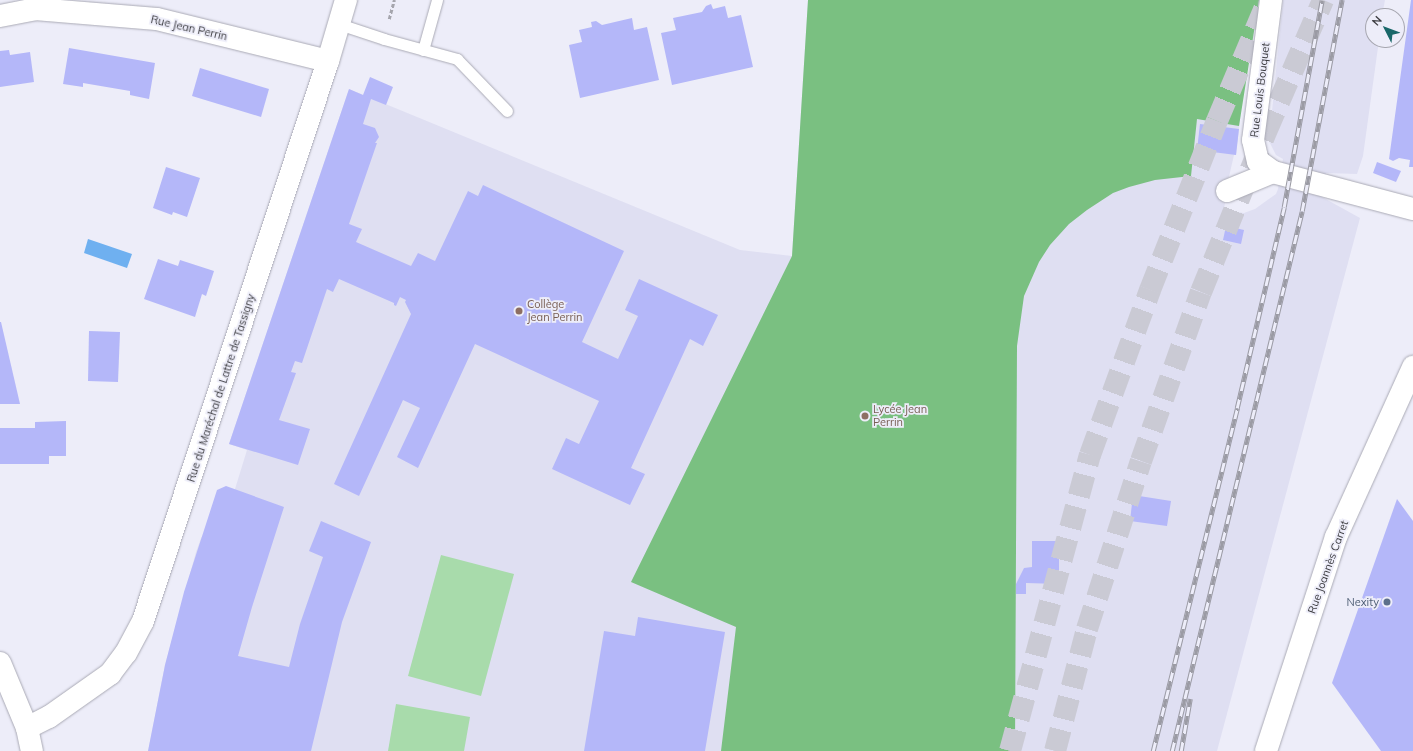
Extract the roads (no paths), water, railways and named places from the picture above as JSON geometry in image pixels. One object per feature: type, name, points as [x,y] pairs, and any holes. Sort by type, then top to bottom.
[{"type":"street","name":"Rue du Maréchal de Lattre de Tassigny","points":[[27,728],[49,717],[110,674],[126,653],[143,621],[328,61],[346,0]]},
{"type":"street","name":"Rue Louis Bouquet","points":[[1271,0],[1253,140],[1258,161],[1273,172],[1413,209]]},
{"type":"street","name":"Rue Jean Perrin","points":[[0,16],[35,9],[157,19],[328,61]]},
{"type":"street","points":[[1227,191],[1273,172]]},
{"type":"street","name":"Rue Joannès Carret","points":[[1266,751],[1336,537],[1413,367]]},
{"type":"street","points":[[0,663],[27,728],[32,751]]},
{"type":"lane","points":[[423,50],[437,0]]},
{"type":"lane","points":[[339,24],[457,59],[507,111]]},
{"type":"water","points":[[88,239],[132,254],[127,268],[84,253]]},
{"type":"tunnel","points":[[1010,751],[1090,455],[1150,290],[1217,121],[1268,0]]},
{"type":"tunnel","points":[[1055,751],[1087,629],[1141,461],[1201,292],[1266,132],[1323,0]]},
{"type":"railway","points":[[1153,751],[1237,408],[1284,207],[1322,0]]},
{"type":"railway","points":[[1172,751],[1302,211],[1342,0]]},
{"type":"railway","points":[[1181,751],[1190,699]]},
{"type":"place","name":"Collège Jean Perrin","points":[[519,311]]},
{"type":"place","name":"Lycée Jean Perrin","points":[[865,416]]},
{"type":"place","name":"Nexity","points":[[1387,602]]}]
